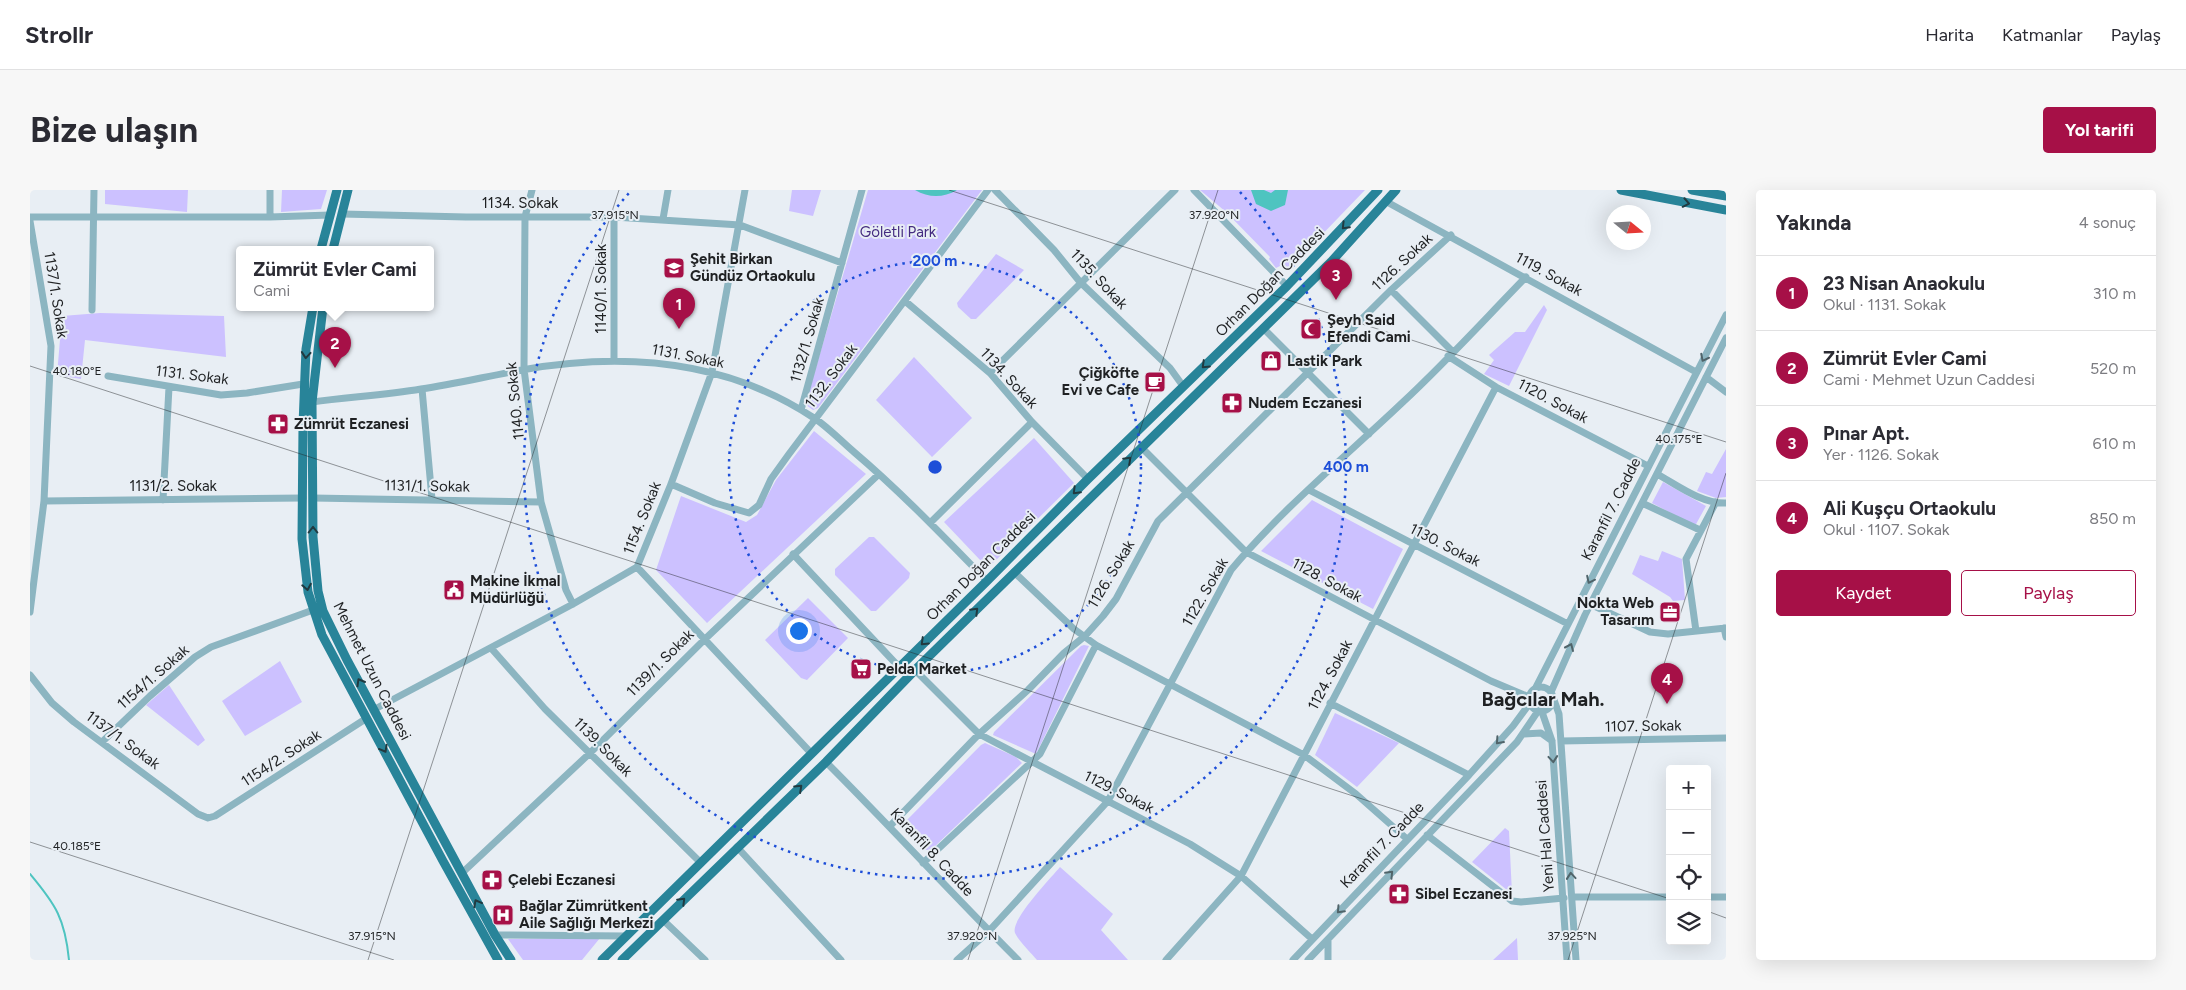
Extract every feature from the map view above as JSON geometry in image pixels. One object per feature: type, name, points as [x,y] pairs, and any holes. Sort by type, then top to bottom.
[{"type":"main road","points":[[322,246],[337,190]]},
{"type":"main road","points":[[334,246],[348,190]]},
{"type":"main road","name":"Orhan Doğan Caddesi","points":[[602,960],[1088,479],[1287,286],[1378,190]]},
{"type":"main road","points":[[622,960],[826,762],[1014,572],[1331,262],[1396,190]]},
{"type":"main road","points":[[1621,190],[1726,210]]},
{"type":"main road","points":[[1692,190],[1726,196]]},
{"type":"main road","points":[[312,311],[304,384],[303,564],[313,610],[322,635],[442,861],[498,960]]},
{"type":"main road","name":"Mehmet Uzun Caddesi","points":[[323,311],[312,402],[313,556],[318,591],[347,660],[495,935],[511,960]]},
{"type":"street","points":[[92,310],[94,190]]},
{"type":"street","points":[[270,190],[270,217]]},
{"type":"street","name":"1140. Sokak","points":[[532,190],[525,217],[524,369],[541,502],[566,590],[573,604]]},
{"type":"street","points":[[663,219],[668,190]]},
{"type":"street","name":"1154. Sokak","points":[[375,709],[573,604],[637,567],[671,484],[712,372],[740,226],[745,190]]},
{"type":"street","name":"1132/1. Sokak","points":[[801,410],[862,190]]},
{"type":"street","name":"1132. Sokak","points":[[671,484],[715,503],[749,513],[759,506],[771,478],[988,190]]},
{"type":"street","name":"1135. Sokak","points":[[996,190],[1054,250],[1080,282],[1170,368],[1183,386]]},
{"type":"street","points":[[990,374],[1080,282],[1175,190]]},
{"type":"street","points":[[1194,190],[1287,286]]},
{"type":"street","name":"1119. Sokak","points":[[1386,202],[1451,235],[1696,372]]},
{"type":"street","name":"1134. Sokak","points":[[342,214],[614,217],[740,226],[842,263]]},
{"type":"street","points":[[30,219],[94,216],[330,216]]},
{"type":"street","name":"1140/1. Sokak","points":[[614,217],[614,360]]},
{"type":"street","name":"1137/1. Sokak","points":[[30,219],[42,282],[51,346],[44,501],[30,612]]},
{"type":"street","name":"1126. Sokak","points":[[890,826],[979,734],[1028,690],[1064,653],[1085,636],[1116,599],[1158,521],[1391,290],[1451,235]]},
{"type":"street","name":"1122. Sokak","points":[[958,960],[989,931],[1108,801],[1231,570],[1246,552],[1369,434],[1526,277]]},
{"type":"street","name":"1120. Sokak","points":[[1391,290],[1450,354],[1496,387],[1648,466]]},
{"type":"street","name":"1134. Sokak","points":[[905,301],[990,374],[1032,422],[1088,479]]},
{"type":"street","name":"Karanfil 7. Cadde","points":[[1535,689],[1726,314]]},
{"type":"street","points":[[1263,328],[1369,434]]},
{"type":"street","name":"Karanfil 7. Cadde","points":[[1551,692],[1590,604],[1726,338]]},
{"type":"street","name":"1131. Sokak","points":[[312,402],[422,389],[524,369],[614,360],[678,365],[712,372],[761,390],[816,419],[879,474],[987,581]]},
{"type":"street","name":"1131. Sokak","points":[[108,376],[221,395],[304,384]]},
{"type":"street","points":[[1706,377],[1726,392]]},
{"type":"street","points":[[163,500],[169,387]]},
{"type":"street","name":"1124. Sokak","points":[[1166,960],[1241,876],[1496,387]]},
{"type":"street","points":[[422,389],[432,499]]},
{"type":"street","points":[[930,523],[1032,422]]},
{"type":"street","name":"1128. Sokak","points":[[1141,447],[1246,552],[1530,700]]},
{"type":"street","name":"1139/1. Sokak","points":[[462,873],[590,753],[704,640],[879,474]]},
{"type":"street","points":[[1657,474],[1693,494],[1716,502],[1726,502]]},
{"type":"street","name":"1130. Sokak","points":[[1309,490],[1568,624]]},
{"type":"street","name":"1131/2. Sokak","points":[[44,501],[303,498]]},
{"type":"street","name":"1131/1. Sokak","points":[[313,498],[541,502]]},
{"type":"street","points":[[1696,631],[1686,559],[1716,502]]},
{"type":"street","points":[[1642,503],[1700,530]]},
{"type":"street","points":[[794,554],[899,667]]},
{"type":"street","points":[[637,567],[811,753]]},
{"type":"street","points":[[1014,572],[1074,630],[1096,645],[1304,755],[1356,794],[1407,839]]},
{"type":"street","points":[[1590,604],[1650,632],[1668,634],[1725,628],[1726,636]]},
{"type":"street","name":"1154/1. Sokak","points":[[102,742],[150,696],[195,657],[210,647],[313,610]]},
{"type":"street","points":[[923,863],[1040,754],[1096,645]]},
{"type":"street","name":"1139. Sokak","points":[[491,648],[546,709],[700,862]]},
{"type":"street","name":"1129. Sokak","points":[[916,670],[979,734],[1190,844],[1241,876],[1312,939]]},
{"type":"street","name":"1137/1. Sokak","points":[[30,676],[52,703],[198,814],[208,818]]},
{"type":"street","points":[[1554,700],[1551,707],[1540,711],[1533,708],[1530,700],[1535,689],[1545,688],[1551,692],[1554,700],[1559,714],[1576,960]]},
{"type":"street","name":"Karanfil 7. Cadde","points":[[1293,960],[1469,775],[1513,726],[1530,700]]},
{"type":"street","points":[[1330,703],[1469,775]]},
{"type":"street","name":"Karanfil 7. Cadde","points":[[1308,960],[1524,734],[1540,711]]},
{"type":"street","name":"Yeni Hal Caddesi","points":[[1540,711],[1552,741],[1567,960]]},
{"type":"street","name":"1154/2. Sokak","points":[[208,818],[215,816],[367,718]]},
{"type":"street","points":[[1524,734],[1541,733],[1552,741]]},
{"type":"street","name":"1107. Sokak","points":[[1561,741],[1726,738]]},
{"type":"street","name":"Karanfil 8. Cadde","points":[[826,762],[1018,960]]},
{"type":"street","points":[[1427,835],[1512,900],[1521,902],[1564,898]]},
{"type":"street","points":[[737,847],[841,960]]},
{"type":"street","points":[[1573,897],[1666,898]]},
{"type":"street","points":[[1711,897],[1726,897]]},
{"type":"street","points":[[663,920],[705,960]]},
{"type":"street","points":[[495,935],[626,936]]},
{"type":"street","points":[[1328,940],[1328,960]]},
{"type":"green space","points":[[105,190],[188,190],[187,212],[105,204]]},
{"type":"green space","points":[[282,190],[327,190],[321,209],[281,212]]},
{"type":"green space","points":[[792,190],[821,190],[813,216],[789,211]]},
{"type":"green space","name":"Göletli Park","points":[[868,190],[982,190],[818,408],[813,410],[806,405],[807,398]]},
{"type":"green space","points":[[1200,190],[1365,190],[1288,270],[1280,266],[1276,268],[1269,259],[1270,257],[1226,212]]},
{"type":"green space","points":[[996,254],[1024,270],[976,319],[971,319],[958,307],[957,303]]},
{"type":"green space","points":[[1544,305],[1547,310],[1509,386],[1484,374],[1494,360],[1489,355],[1515,332],[1525,332]]},
{"type":"green space","points":[[100,313],[224,316],[226,357],[85,340],[81,379],[57,375],[62,316]]},
{"type":"green space","points":[[914,357],[972,418],[932,457],[876,400]]},
{"type":"green space","points":[[814,431],[866,474],[707,623],[656,570],[681,496],[746,522],[757,515],[776,480]]},
{"type":"green space","points":[[1034,438],[1074,483],[993,563],[987,564],[981,561],[944,522]]},
{"type":"green space","points":[[1726,449],[1726,497],[1716,498],[1697,491],[1706,472],[1712,474]]},
{"type":"green space","points":[[1663,482],[1706,506],[1695,526],[1652,503]]},
{"type":"green space","points":[[1312,500],[1403,549],[1373,609],[1261,551]]},
{"type":"green space","points":[[869,537],[874,537],[910,573],[909,578],[876,611],[871,611],[835,575],[835,569]]},
{"type":"green space","points":[[1662,551],[1682,559],[1685,600],[1673,601],[1670,597],[1632,574],[1640,555],[1658,561]]},
{"type":"green space","points":[[808,598],[848,638],[807,680],[801,678],[765,640]]},
{"type":"green space","points":[[1084,645],[1089,646],[1036,754],[993,735],[994,732]]},
{"type":"green space","points":[[280,661],[302,702],[245,736],[222,701]]},
{"type":"green space","points":[[169,685],[205,740],[198,746],[146,705]]},
{"type":"green space","points":[[1335,713],[1399,743],[1357,787],[1315,755]]},
{"type":"green space","points":[[985,743],[1016,757],[1022,763],[931,850],[926,850],[906,828],[905,822]]},
{"type":"green space","points":[[1505,828],[1509,831],[1512,894],[1472,862]]},
{"type":"green space","points":[[1060,867],[1113,914],[1101,930],[1128,960],[1037,960],[1019,939],[1015,933],[1015,927],[1019,919],[1032,899]]},
{"type":"green space","points":[[600,938],[582,960],[523,960],[508,939]]},
{"type":"green space","points":[[1517,938],[1518,960],[1493,960]]},
{"type":"water","points":[[915,190],[957,190],[936,196]]},
{"type":"water","points":[[1251,190],[1264,190],[1271,193],[1275,190],[1288,190],[1285,205],[1271,211],[1256,204]]},
{"type":"waterway","points":[[30,874],[58,913],[65,934],[69,960]]},
{"type":"place","name":"Şehit Birkan Gündüz Ortaokulu","points":[[674,268]]},
{"type":"place","name":"Pınar Apt.","points":[[1336,300]]},
{"type":"place","name":"23 Nisan Anaokulu","points":[[679,329]]},
{"type":"place","name":"Şeyh Said Efendi Cami","points":[[1311,329]]},
{"type":"place","name":"Lastik Park","points":[[1271,361]]},
{"type":"place","name":"Zümrüt Evler Cami","points":[[335,368]]},
{"type":"place","name":"Çiğköfte Evi ve Cafe","points":[[1155,382]]},
{"type":"place","name":"Nudem Eczanesi","points":[[1232,403]]},
{"type":"place","name":"Zümrüt Eczanesi","points":[[278,424]]},
{"type":"place","name":"Makine İkmal Müdürlüğü","points":[[454,590]]},
{"type":"place","name":"Nokta Web Tasarım","points":[[1670,612]]},
{"type":"place","name":"Pelda Market","points":[[861,669]]},
{"type":"place","name":"Ali Kuşçu Ortaokulu","points":[[1667,704]]},
{"type":"place","name":"Çelebi Eczanesi","points":[[492,880]]},
{"type":"place","name":"Sibel Eczanesi","points":[[1399,894]]},
{"type":"place","name":"Bağlar Zümrütkent Aile Sağlığı Merkezi","points":[[503,915]]},
{"type":"district","name":"Bağcılar Mah.","points":[[1543,699]]}]
